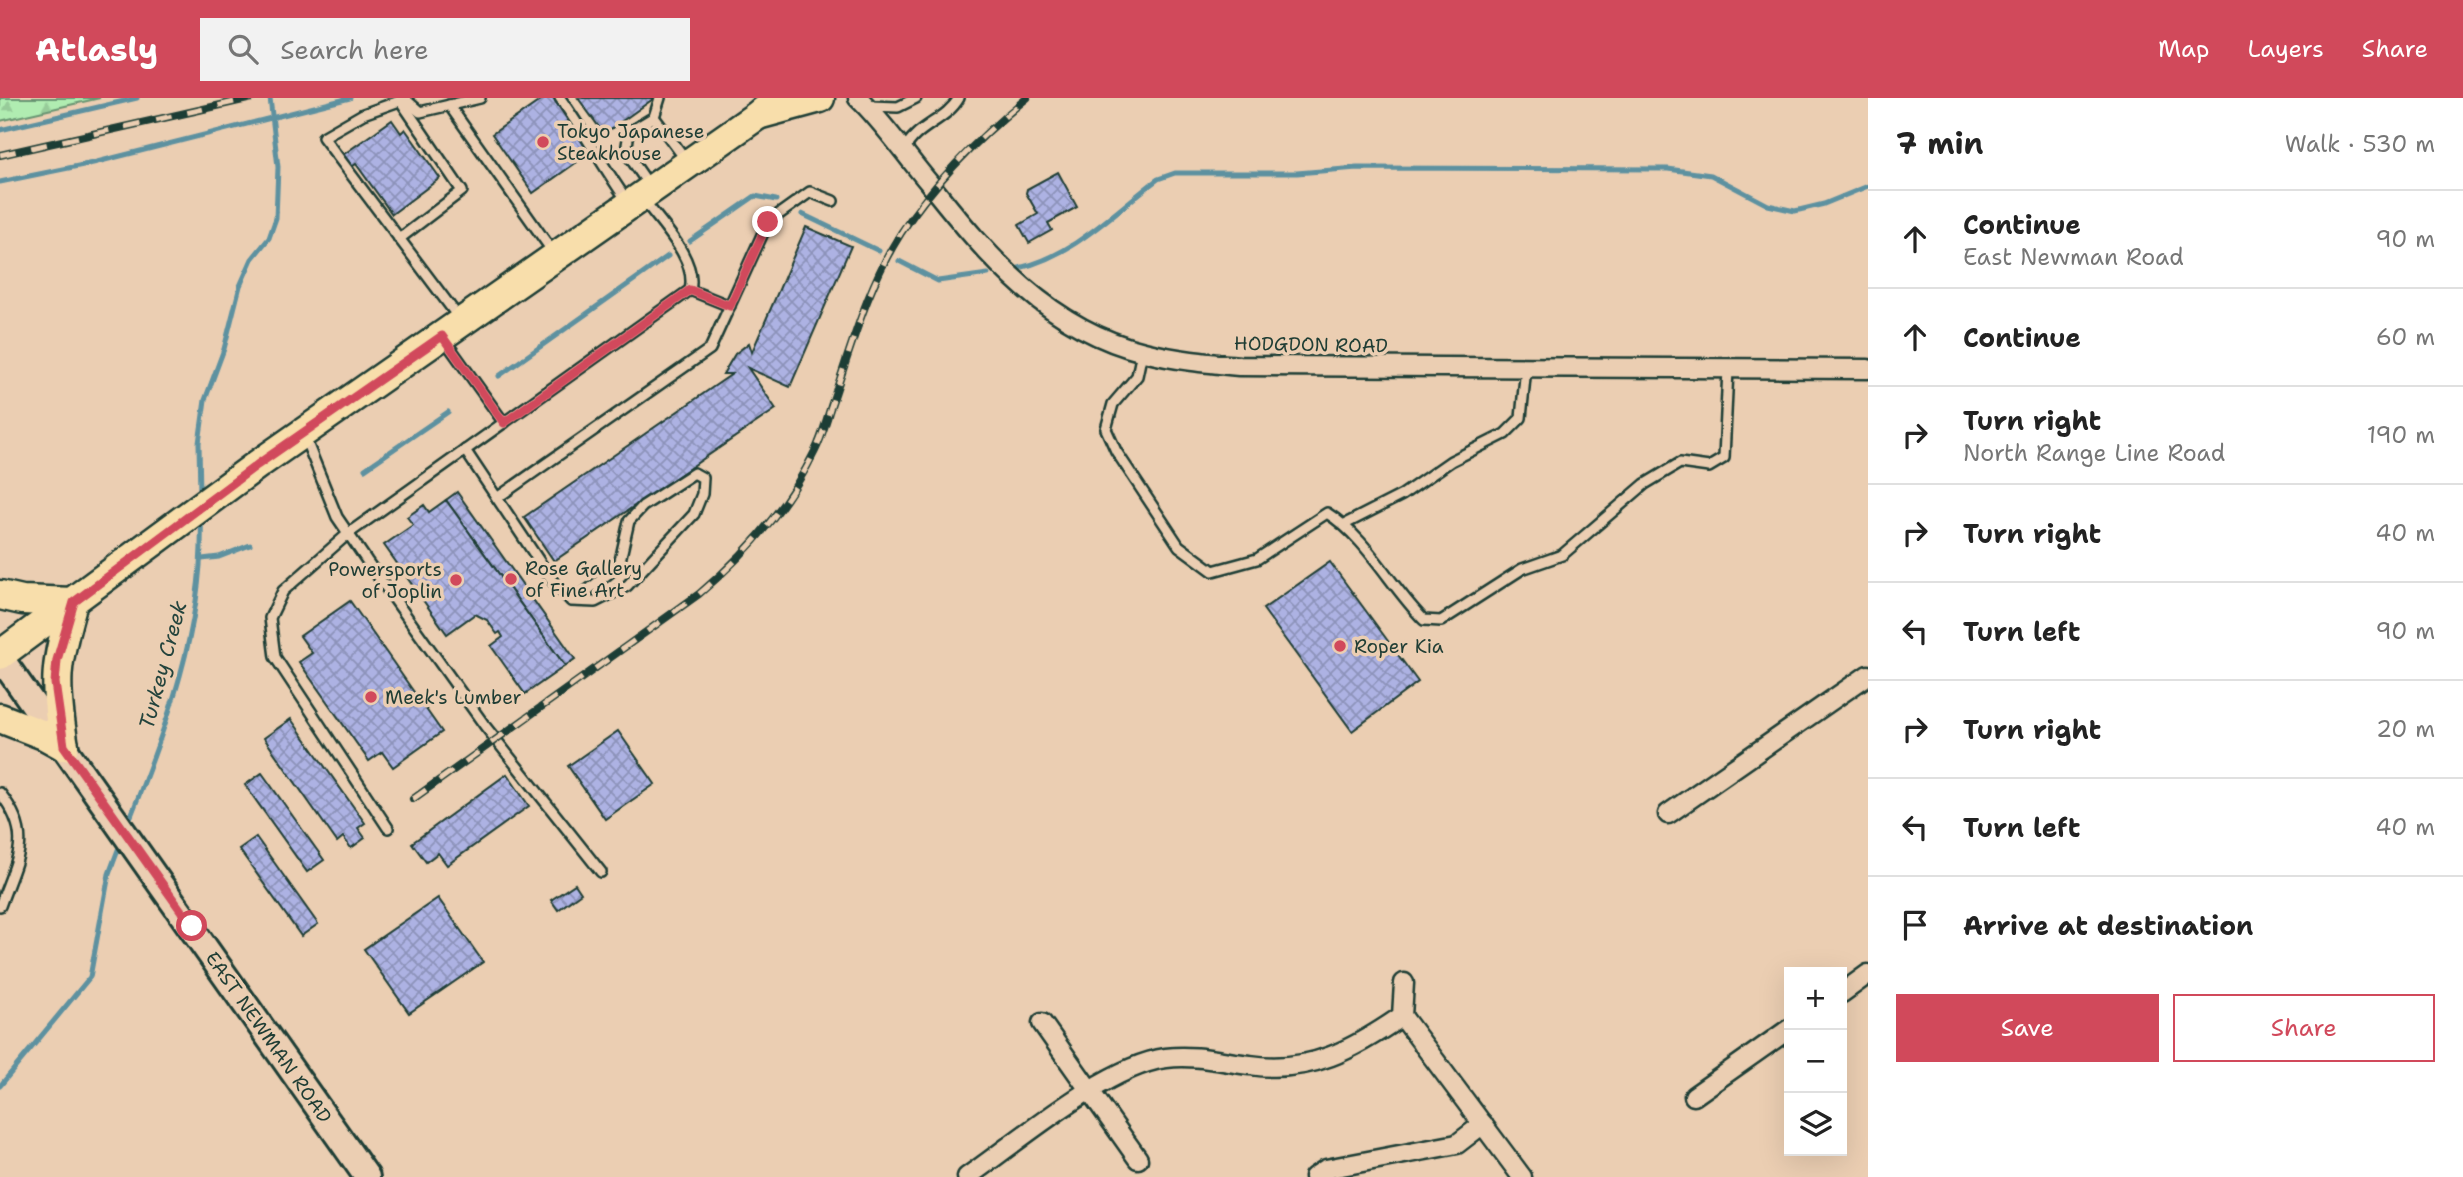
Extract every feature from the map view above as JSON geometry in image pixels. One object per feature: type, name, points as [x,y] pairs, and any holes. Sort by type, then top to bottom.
[{"type":"main road","points":[[0,656],[257,465],[768,107],[820,98]]},
{"type":"main road","points":[[0,595],[22,600],[74,602]]},
{"type":"main road","points":[[64,746],[55,683],[57,660],[74,602]]},
{"type":"main road","points":[[0,718],[44,734],[64,746]]},
{"type":"street","name":"HODGDON ROAD","points":[[862,101],[974,240],[1024,290],[1078,325],[1142,352],[1239,366],[1868,369]]},
{"type":"street","name":"EAST NEWMAN ROAD","points":[[0,656],[367,1177]]},
{"type":"street","points":[[1668,814],[1868,675]]},
{"type":"street","points":[[1847,989],[1868,974]]},
{"type":"street","points":[[1404,983],[1402,1016],[1522,1177]]},
{"type":"street","points":[[967,1177],[1109,1078],[1139,1065],[1166,1058],[1196,1057],[1280,1068],[1310,1065],[1338,1056],[1402,1016]]},
{"type":"street","points":[[1042,1023],[1138,1159]]},
{"type":"street","points":[[1694,1096],[1788,1030]]},
{"type":"street","points":[[1314,1177],[1326,1169],[1457,1144],[1483,1124]]},
{"type":"lane","points":[[480,98],[420,112],[405,99],[400,100],[363,114],[323,137],[400,239],[504,423]]},
{"type":"lane","points":[[560,98],[601,156],[608,173],[641,197]]},
{"type":"lane","points":[[388,828],[275,657],[270,618],[283,591],[349,533],[690,290],[693,280],[688,262],[641,197],[626,152],[629,132],[654,117],[660,98]]},
{"type":"lane","points":[[862,101],[882,109],[898,107],[916,98]]},
{"type":"lane","points":[[903,152],[920,131],[951,112],[959,98]]},
{"type":"lane","points":[[400,100],[462,191],[400,239]]},
{"type":"lane","points":[[449,105],[556,256]]},
{"type":"lane","points":[[654,117],[689,164]]},
{"type":"lane","points":[[497,498],[710,349],[768,222],[810,192],[833,201]]},
{"type":"lane","points":[[690,290],[730,306]]},
{"type":"lane","points":[[1142,352],[1138,376],[1112,404],[1106,429],[1116,451],[1179,546],[1213,571],[1257,559],[1327,513],[1345,524],[1400,596],[1424,620],[1441,621],[1522,569],[1562,555],[1644,484],[1680,463],[1709,467],[1724,458],[1728,369]]},
{"type":"lane","points":[[1345,524],[1402,495],[1451,461],[1505,434],[1521,418],[1526,367]]},
{"type":"lane","points":[[303,433],[337,517],[485,726],[601,872]]},
{"type":"lane","points":[[465,450],[551,579],[567,597],[571,601],[595,602],[627,586],[694,514],[702,494],[702,478],[694,473],[643,506],[629,521],[619,565],[582,595],[567,597]]},
{"type":"lane","points":[[0,793],[20,824],[20,848],[0,906]]},
{"type":"green space","points":[[0,98],[100,98],[0,121]]},
{"type":"building","name":"Tokyo Japanese Steakhouse","points":[[544,98],[556,98],[594,150],[533,193],[492,134]]},
{"type":"building","points":[[578,98],[653,98],[653,99],[604,134]]},
{"type":"building","points":[[392,120],[401,133],[405,129],[440,178],[392,214],[356,164],[349,169],[340,157]]},
{"type":"building","points":[[1058,172],[1077,207],[1048,223],[1052,230],[1029,243],[1019,225],[1038,214],[1026,193],[1027,189]]},
{"type":"building","points":[[806,227],[851,246],[790,387],[748,368],[776,409],[554,561],[524,517],[732,374],[723,374],[735,354],[749,343],[752,352]]},
{"type":"building","name":"Rose Gallery of Fine Art","points":[[457,492],[575,659],[565,666],[446,500]]},
{"type":"building","name":"Powersports of Joplin","points":[[446,500],[565,666],[525,694],[491,646],[503,637],[500,632],[497,634],[487,620],[475,614],[447,634],[384,545],[413,525],[407,517],[424,505],[429,512]]},
{"type":"building","name":"Roper Kia","points":[[1330,562],[1418,682],[1352,731],[1263,609]]},
{"type":"building","name":"Meek's Lumber","points":[[350,601],[442,732],[393,767],[382,752],[369,761],[299,662],[312,653],[300,636]]},
{"type":"building","points":[[291,719],[365,823],[358,828],[365,838],[351,848],[343,837],[337,842],[264,738]]},
{"type":"building","points":[[618,731],[655,784],[605,819],[568,766]]},
{"type":"building","points":[[262,773],[324,860],[307,872],[245,785]]},
{"type":"building","points":[[507,774],[529,806],[447,865],[438,853],[426,862],[412,843]]},
{"type":"building","points":[[256,837],[318,924],[301,936],[239,849]]},
{"type":"building","points":[[575,884],[581,893],[558,910],[551,900]]},
{"type":"building","points":[[438,898],[483,962],[409,1013],[364,949]]},
{"type":"waterway","points":[[0,130],[137,98]]},
{"type":"waterway","name":"Turkey Creek","points":[[200,495],[199,443],[205,400],[224,349],[240,286],[252,259],[269,238],[276,218],[278,167],[270,98]]},
{"type":"waterway","points":[[0,182],[93,163],[350,98]]},
{"type":"waterway","points":[[1019,268],[1057,254],[1092,231],[1158,179],[1175,173],[1297,173],[1357,168],[1668,169],[1711,175],[1768,205],[1795,211],[1824,204],[1868,186]]},
{"type":"waterway","points":[[690,241],[755,196],[776,200]]},
{"type":"waterway","points":[[802,214],[879,251]]},
{"type":"waterway","points":[[499,376],[668,256]]},
{"type":"waterway","points":[[899,261],[938,281],[988,274]]},
{"type":"waterway","points":[[365,469],[448,412]]},
{"type":"waterway","name":"Turkey Creek","points":[[127,826],[169,714],[190,637],[201,558],[201,518]]},
{"type":"waterway","points":[[202,559],[219,557],[250,545]]},
{"type":"waterway","name":"Turkey Creek","points":[[0,1086],[90,977],[109,874],[121,842]]},
{"type":"railway","points":[[0,155],[252,98]]},
{"type":"railway","points":[[413,799],[699,594],[749,546],[779,510],[815,451],[870,293],[901,233],[928,195],[959,161],[1027,98]]},
{"type":"place","name":"Tokyo Japanese Steakhouse","points":[[543,142]]},
{"type":"place","name":"Rose Gallery of Fine Art","points":[[511,579]]},
{"type":"place","name":"Powersports of Joplin","points":[[456,580]]},
{"type":"place","name":"Roper Kia","points":[[1340,646]]},
{"type":"place","name":"Meek's Lumber","points":[[371,697]]},
{"type":"route","points":[[192,926],[64,746],[55,683],[57,660],[74,602],[257,465],[442,336],[504,423],[690,290],[730,306],[768,222]]}]
